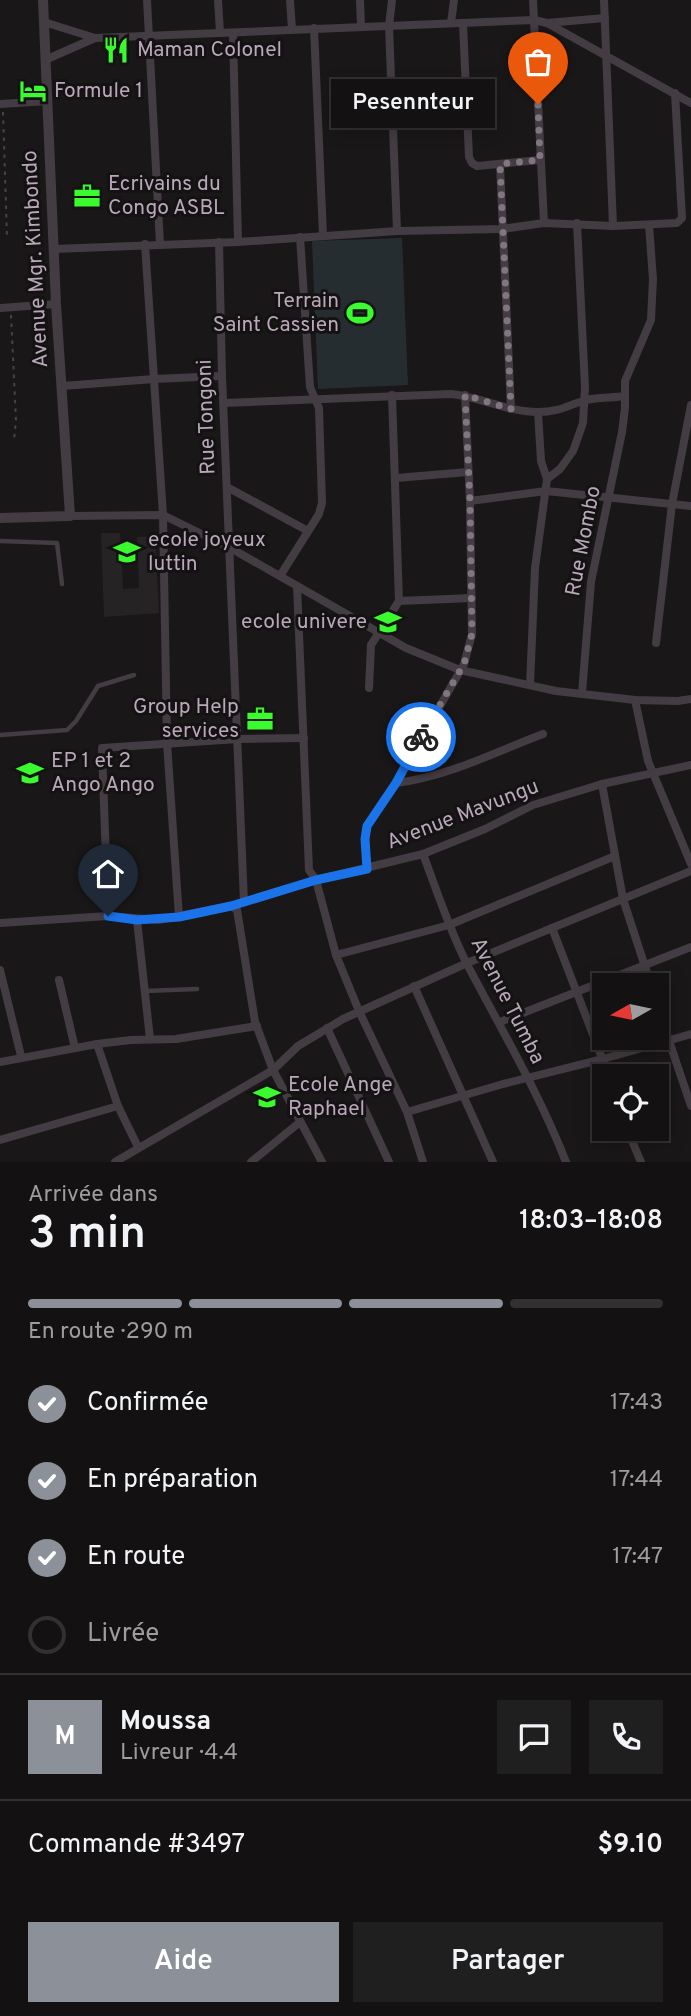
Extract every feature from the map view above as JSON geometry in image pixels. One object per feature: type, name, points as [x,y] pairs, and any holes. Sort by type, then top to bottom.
[{"type":"street","name":"Avenue Mgr. Kimbondo","points":[[43,0],[56,304],[70,516]]},
{"type":"street","points":[[147,0],[160,244]]},
{"type":"street","points":[[218,0],[220,33]]},
{"type":"street","points":[[290,0],[292,29]]},
{"type":"street","points":[[360,0],[362,26]]},
{"type":"street","points":[[392,0],[389,26],[397,231]]},
{"type":"street","points":[[451,23],[454,0]]},
{"type":"street","points":[[533,0],[544,223]]},
{"type":"street","points":[[604,0],[613,226]]},
{"type":"street","points":[[547,23],[605,18]]},
{"type":"street","points":[[44,22],[95,38],[534,20],[547,23],[691,103]]},
{"type":"street","points":[[463,24],[472,163],[477,166],[540,160]]},
{"type":"street","points":[[314,28],[323,235]]},
{"type":"street","points":[[233,33],[238,242]]},
{"type":"street","points":[[45,60],[95,38]]},
{"type":"street","points":[[54,249],[238,242],[397,231],[502,229],[544,223],[613,226],[677,223],[682,218],[675,93]]},
{"type":"street","points":[[1,104],[48,101]]},
{"type":"street","points":[[500,164],[511,409]]},
{"type":"street","points":[[547,479],[560,469],[573,451],[583,423],[586,400],[577,223]]},
{"type":"street","name":"Rue Mombo","points":[[582,693],[591,582],[622,432],[625,381],[628,368],[650,320],[653,279],[649,225]]},
{"type":"street","points":[[280,576],[319,514],[322,490],[319,408],[310,387],[300,237]]},
{"type":"street","name":"Rue Tongoni","points":[[219,242],[244,901]]},
{"type":"street","points":[[145,244],[163,514],[167,743],[179,917]]},
{"type":"street","points":[[0,308],[56,304]]},
{"type":"street","points":[[62,386],[222,376]]},
{"type":"street","points":[[224,403],[392,395],[465,395],[511,409],[538,412],[565,409],[586,400],[625,397]]},
{"type":"street","points":[[369,688],[370,649],[399,601],[392,395]]},
{"type":"street","points":[[367,869],[367,826],[396,783],[460,670],[472,634],[465,395]]},
{"type":"street","points":[[656,643],[672,504],[691,404]]},
{"type":"street","points":[[530,685],[535,568],[547,479],[541,461],[538,412]]},
{"type":"street","points":[[396,478],[468,471]]},
{"type":"street","points":[[227,487],[308,531]]},
{"type":"street","points":[[470,501],[546,491],[691,506]]},
{"type":"street","points":[[0,517],[163,514],[230,548],[407,648],[460,670],[530,685],[635,700],[691,699]]},
{"type":"street","points":[[297,586],[309,870],[316,880],[336,955],[359,1011],[407,1112],[423,1162]]},
{"type":"street","points":[[399,601],[471,598]]},
{"type":"street","points":[[635,700],[648,761],[691,864]]},
{"type":"street","points":[[396,783],[467,764],[542,734]]},
{"type":"street","points":[[108,916],[102,748],[237,739],[304,738]]},
{"type":"street","name":"Avenue Mavungu","points":[[0,923],[108,916],[137,920],[179,917],[231,906],[316,880],[423,854],[485,829],[533,805],[602,784],[691,765]]},
{"type":"street","points":[[602,784],[623,899],[648,973]]},
{"type":"street","name":"Avenue Tumba","points":[[423,854],[449,925],[500,1022],[566,1162]]},
{"type":"street","points":[[336,955],[449,925],[615,856]]},
{"type":"street","points":[[115,1162],[273,1070],[298,1046],[359,1011],[467,963],[691,871]]},
{"type":"street","points":[[231,906],[237,910],[257,1026],[273,1070],[322,1162]]},
{"type":"street","points":[[137,920],[150,1039]]},
{"type":"street","points":[[552,928],[605,1064]]},
{"type":"street","points":[[500,1022],[691,947]]},
{"type":"street","points":[[0,970],[2,988],[21,1056]]},
{"type":"street","points":[[59,979],[75,1048]]},
{"type":"street","points":[[414,986],[493,1162]]},
{"type":"street","points":[[0,1062],[97,1044],[176,1039],[257,1026]]},
{"type":"street","points":[[327,1028],[389,1162]]},
{"type":"street","points":[[669,1039],[691,1034]]},
{"type":"street","points":[[669,1042],[691,1106]]},
{"type":"street","points":[[97,1044],[118,1106],[138,1147]]},
{"type":"street","points":[[407,1112],[632,1050]]},
{"type":"street","points":[[0,1140],[118,1106]]},
{"type":"street","points":[[251,1162],[300,1122]]},
{"type":"street","points":[[632,1141],[640,1162]]},
{"type":"lane","points":[[0,541],[57,543],[62,584]]},
{"type":"lane","points":[[0,736],[67,730],[76,721],[98,686],[134,674]]},
{"type":"lane","points":[[145,991],[197,989]]},
{"type":"path","points":[[1,104],[6,237]]},
{"type":"path","points":[[11,307],[16,419],[14,440]]},
{"type":"shaded area","name":"Terrain Saint Cassien","points":[[402,238],[408,385],[318,389],[312,241]]},
{"type":"shaded area","points":[[101,533],[120,533],[123,589],[139,588],[137,537],[155,536],[159,613],[104,617]]},
{"type":"way so far","points":[[421,737],[464,664],[472,634],[465,395],[511,409],[500,164],[540,160],[538,104]]},
{"type":"place","name":"Maman Colonel","points":[[116,50]]},
{"type":"place","name":"Formule 1","points":[[33,91]]},
{"type":"place","name":"Pesennteur","points":[[538,104]]},
{"type":"place","name":"Ecrivains du Congo ASBL","points":[[87,196]]},
{"type":"place","name":"Terrain Saint Cassien","points":[[360,313]]},
{"type":"place","name":"ecole joyeux luttin","points":[[127,552]]},
{"type":"place","name":"ecole univere","points":[[388,622]]},
{"type":"place","name":"Group Help services","points":[[260,719]]},
{"type":"place","name":"EP 1 et 2 Ango Ango","points":[[30,773]]},
{"type":"place","name":"Ecole Ange Raphael","points":[[267,1097]]},
{"type":"route","points":[[108,916],[137,920],[179,917],[231,906],[316,880],[367,869],[367,826],[396,783],[421,737]]}]
